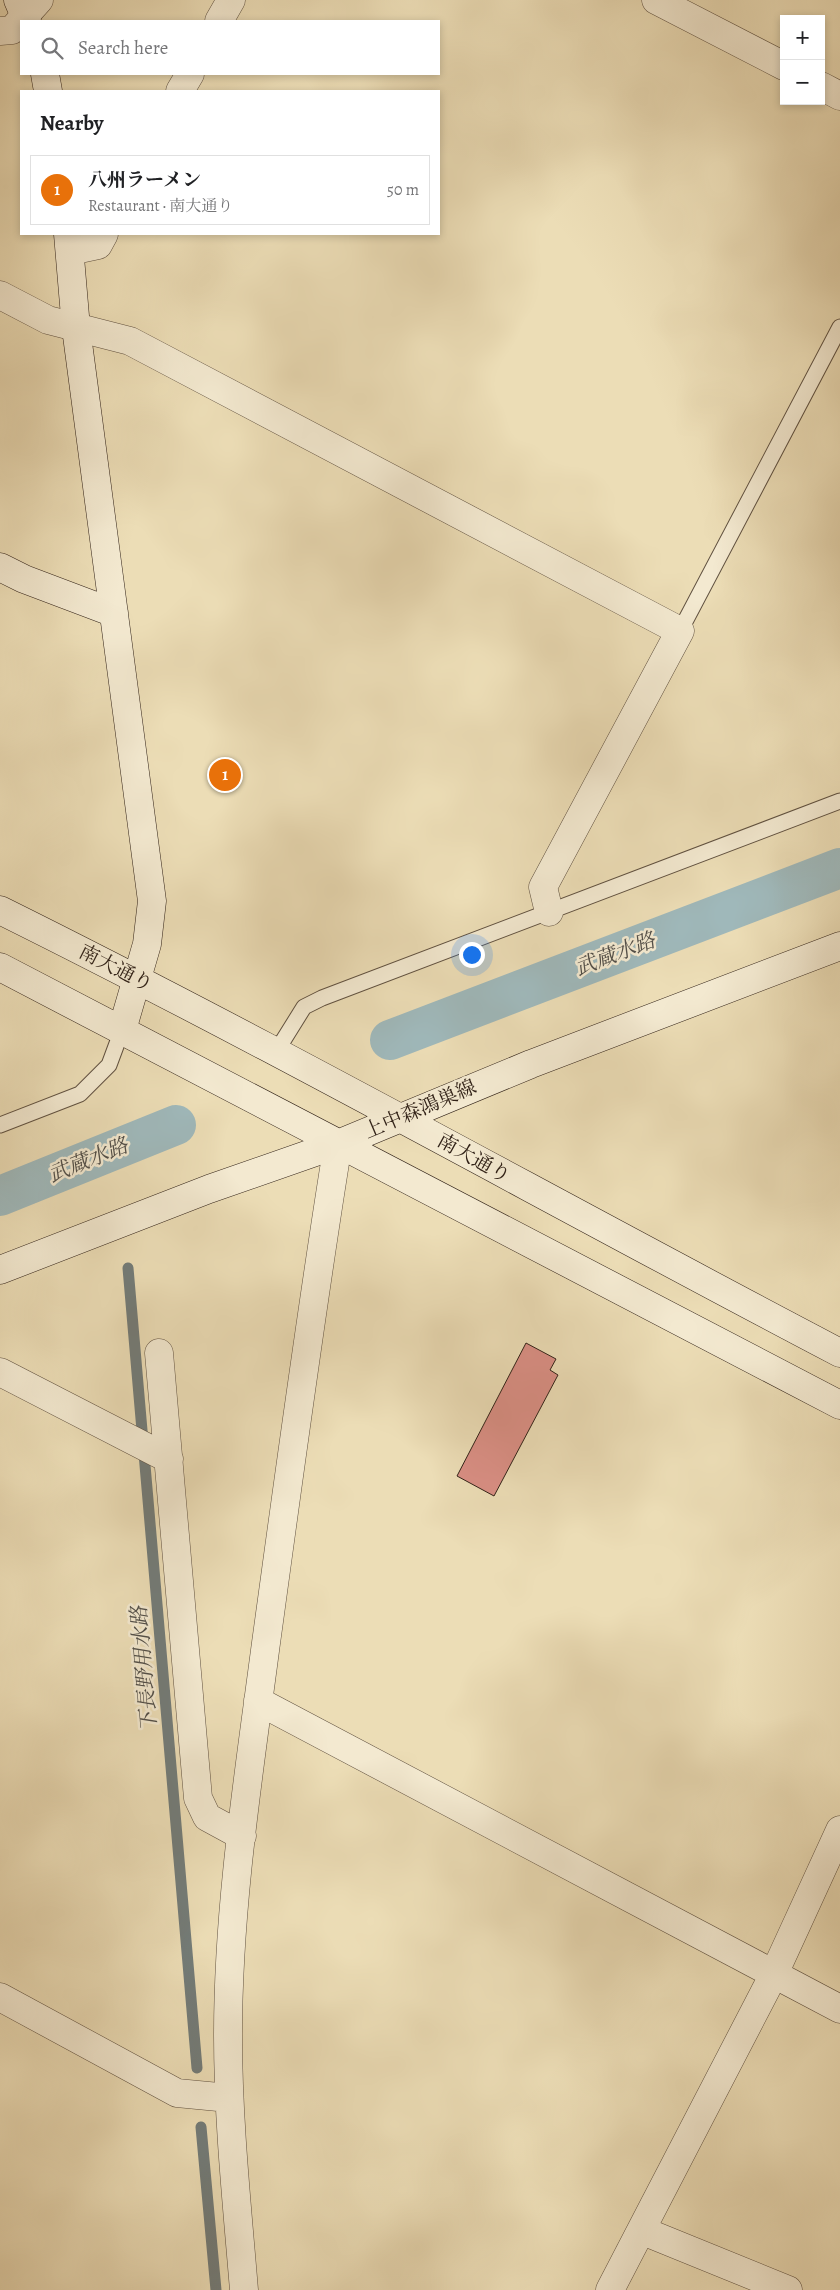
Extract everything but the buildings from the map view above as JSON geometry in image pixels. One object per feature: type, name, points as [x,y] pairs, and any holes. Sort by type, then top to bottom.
[{"type":"street","points":[[220,20],[231,0]]},
{"type":"street","points":[[656,0],[780,64]]},
{"type":"street","points":[[0,31],[12,30],[27,9]]},
{"type":"street","points":[[45,75],[48,90]]},
{"type":"street","points":[[181,90],[189,75]]},
{"type":"street","points":[[825,88],[840,96]]},
{"type":"street","points":[[103,235],[98,245],[69,242],[76,328],[152,901],[146,944],[122,1030]]},
{"type":"street","points":[[0,295],[48,320],[130,341],[680,630],[543,887],[549,912]]},
{"type":"street","points":[[0,567],[24,579],[114,613]]},
{"type":"street","name":"南大通り","points":[[0,910],[136,978],[840,1353]]},
{"type":"street","name":"上中森鴻巣線","points":[[0,1270],[209,1189],[338,1144],[399,1117],[531,1064],[840,946]]},
{"type":"street","points":[[0,967],[840,1405]]},
{"type":"street","points":[[244,2290],[229,2098],[230,1973],[242,1836],[258,1701],[310,1317],[338,1144]]},
{"type":"street","points":[[159,1353],[153,1452],[198,1798],[207,1817],[242,1836]]},
{"type":"street","points":[[0,1372],[153,1452]]},
{"type":"street","points":[[258,1701],[840,2009]]},
{"type":"street","points":[[610,2290],[643,2231],[774,1974],[840,1830]]},
{"type":"street","points":[[0,1997],[177,2093],[229,2098]]},
{"type":"street","points":[[643,2231],[788,2290]]},
{"type":"lane","points":[[680,630],[840,327]]},
{"type":"lane","points":[[276,1052],[295,1019],[304,1008],[316,1001],[840,801]]},
{"type":"lane","points":[[0,1125],[80,1094],[109,1065],[122,1030]]},
{"type":"waterway","name":"武蔵水路","points":[[390,1040],[840,868]]},
{"type":"waterway","name":"武蔵水路","points":[[0,1196],[176,1125]]},
{"type":"waterway","name":"下長野用水路","points":[[128,1268],[197,2068]]},
{"type":"waterway","name":"下長野用水路","points":[[201,2127],[216,2290]]},
{"type":"place","name":"八州ラーメン","points":[[225,775]]}]
